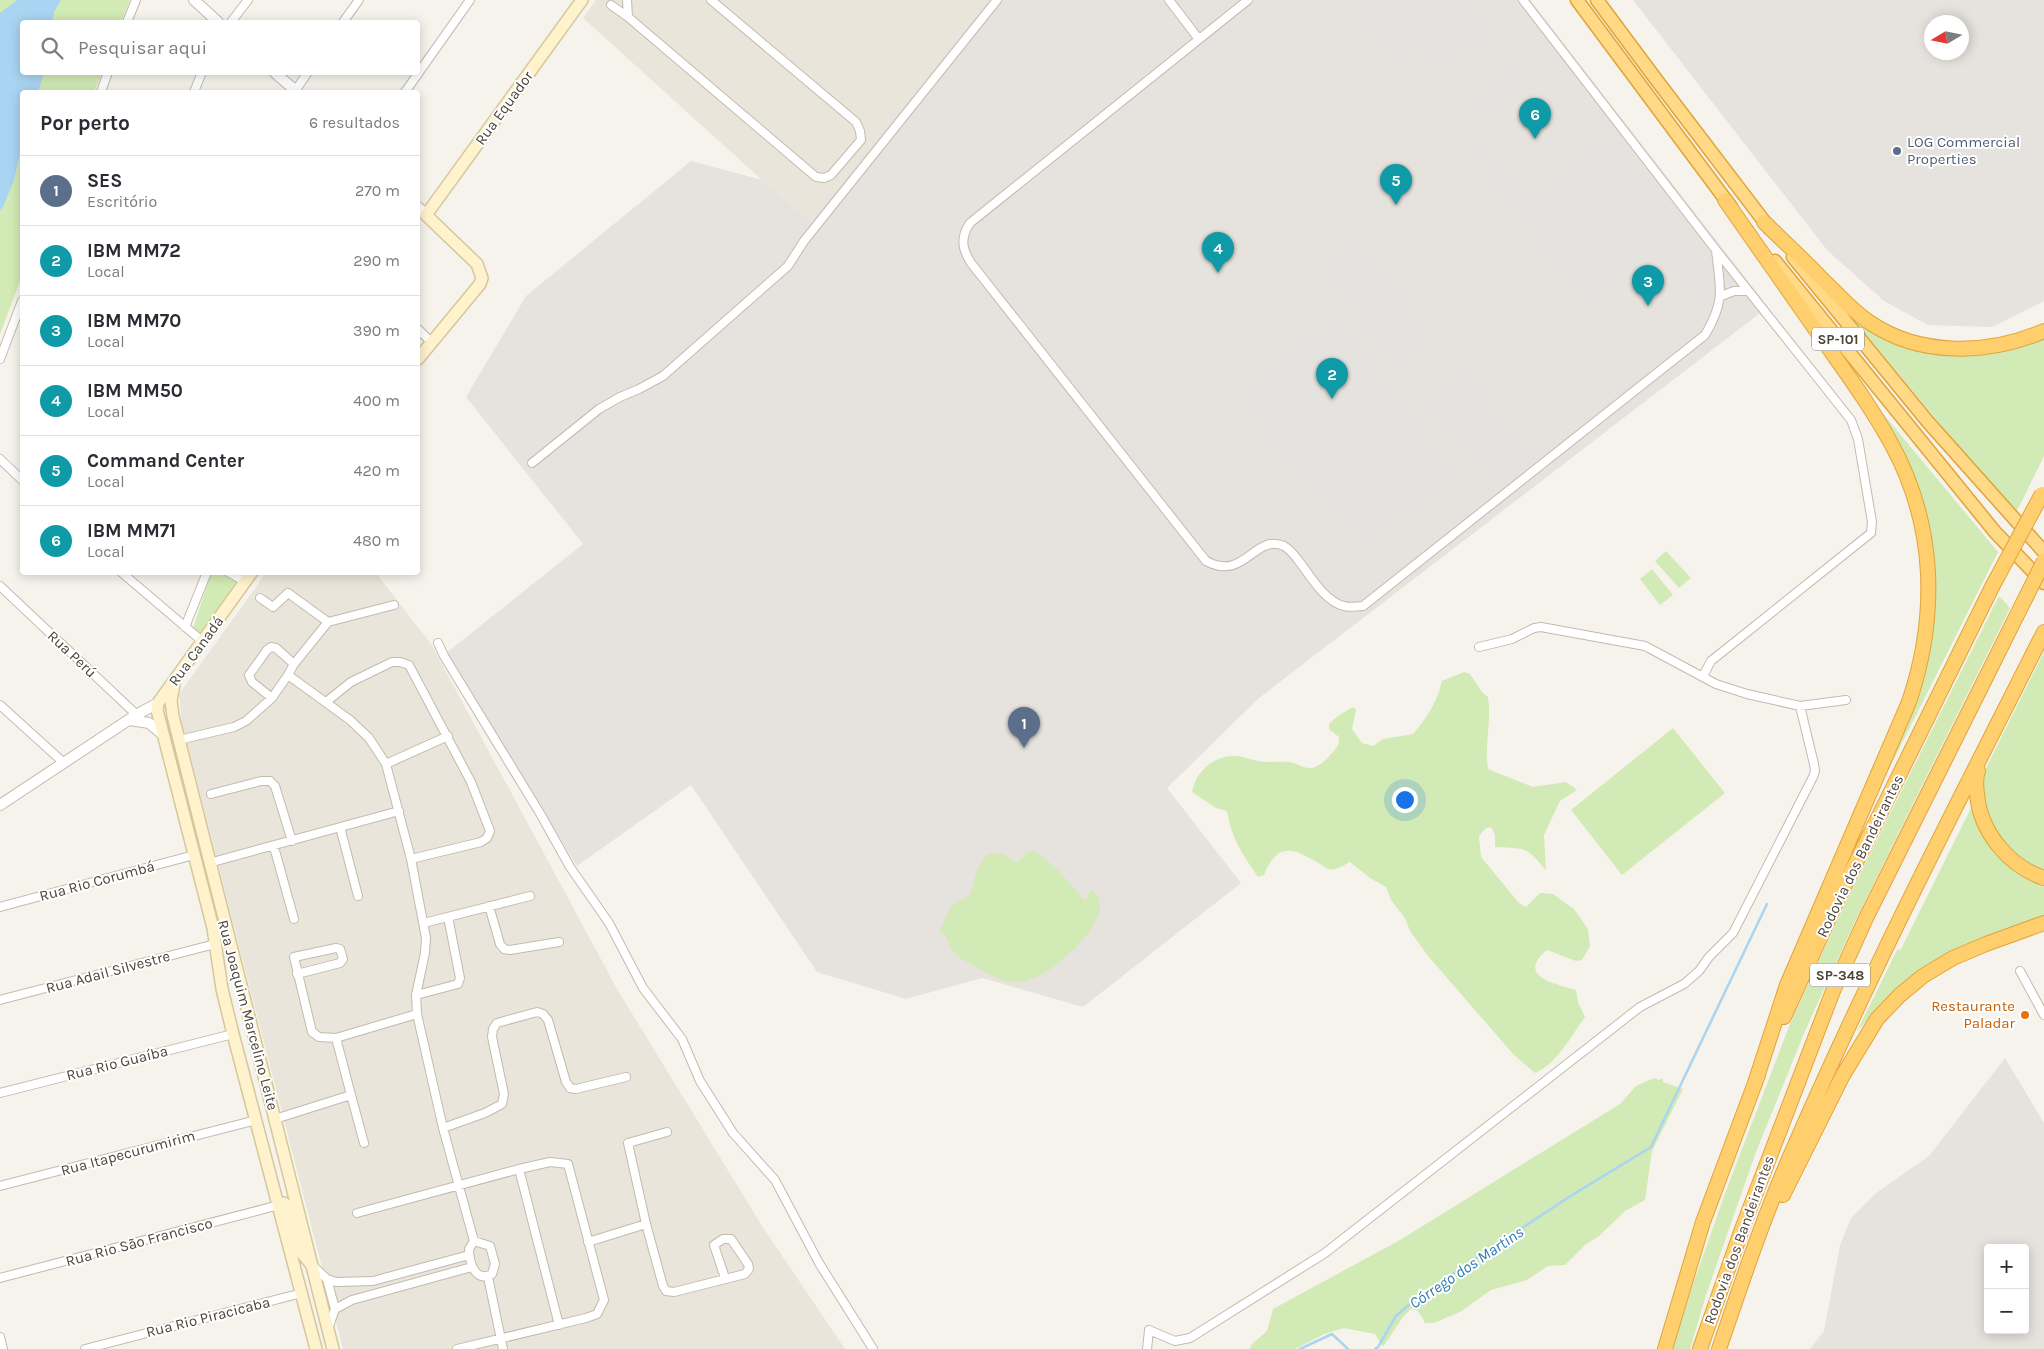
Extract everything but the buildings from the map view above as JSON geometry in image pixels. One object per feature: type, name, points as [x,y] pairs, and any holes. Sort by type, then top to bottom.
[{"type":"highway","name":"SP-101","points":[[1577,0],[1725,200],[1995,532],[2044,583]]},
{"type":"highway","name":"SP-101","points":[[1597,0],[1764,222],[1928,422],[2044,552]]},
{"type":"highway","points":[[1725,200],[1865,399],[1892,444],[1905,472],[1922,525],[1928,587],[1926,634],[1918,676],[1909,702],[1787,984],[1754,1083]]},
{"type":"highway","points":[[1764,222],[1853,310],[1870,323],[1904,339],[1958,350],[1997,346],[2044,331]]},
{"type":"highway","name":"Rodovia dos Bandeirantes","points":[[1665,1349],[1703,1222],[1754,1083],[1836,903],[1992,587],[2043,491]]},
{"type":"highway","name":"Rodovia dos Bandeirantes","points":[[1700,1349],[1742,1229],[1832,991],[1866,918],[2044,561]]},
{"type":"highway","points":[[1719,1349],[1748,1264],[1788,1160],[1886,945],[2042,635]]},
{"type":"highway","points":[[1993,732],[1977,774],[1978,804],[1982,817],[1991,836],[2004,853],[2023,867],[2044,878]]},
{"type":"highway","points":[[1748,1264],[1843,1076],[1878,1019],[1900,995],[1923,976],[1953,958],[2044,923]]},
{"type":"main road","name":"Rua Equador","points":[[426,215],[582,0]]},
{"type":"main road","points":[[420,356],[480,284],[482,278],[477,264],[426,215]]},
{"type":"main road","name":"Rua Canadá","points":[[158,703],[249,577]]},
{"type":"main road","name":"Rua Joaquim Marcelino Leite","points":[[175,681],[171,701],[179,740],[333,1349]]},
{"type":"main road","name":"Rua Joaquim Marcelino Leite","points":[[158,703],[158,718],[194,855],[215,944],[222,989],[316,1349]]},
{"type":"main road","points":[[240,1058],[247,1059],[257,1054]]},
{"type":"main road","points":[[249,1095],[256,1088],[267,1090]]},
{"type":"main road","points":[[278,1205],[284,1203],[289,1207],[301,1252],[313,1266]]},
{"type":"main road","points":[[306,1312],[317,1330],[322,1349]]},
{"type":"street","points":[[128,20],[136,0]]},
{"type":"street","points":[[194,0],[216,20]]},
{"type":"street","points":[[233,20],[248,0]]},
{"type":"street","points":[[344,20],[359,0]]},
{"type":"street","points":[[420,71],[470,0]]},
{"type":"street","points":[[627,0],[628,17]]},
{"type":"street","points":[[611,5],[628,17],[816,177],[824,178],[831,175],[861,140],[856,122],[711,0]]},
{"type":"street","points":[[532,463],[599,409],[620,396],[663,376],[788,266],[804,241],[997,0]]},
{"type":"street","points":[[1169,0],[1198,38]]},
{"type":"street","points":[[1248,0],[1198,38],[970,223],[963,236],[963,246],[968,259],[1201,556],[1214,565],[1236,566],[1258,549],[1276,545],[1284,546],[1327,596],[1345,607],[1363,606],[1705,334],[1719,309],[1721,296],[1716,250]]},
{"type":"street","points":[[1522,0],[1747,291],[1851,420],[1858,439],[1872,522],[1871,533],[1711,661],[1703,676]]},
{"type":"street","points":[[102,90],[107,75]]},
{"type":"street","points":[[195,90],[201,75]]},
{"type":"street","points":[[277,75],[294,90]]},
{"type":"street","points":[[297,90],[306,75]]},
{"type":"street","points":[[406,90],[417,75]]},
{"type":"street","points":[[420,209],[426,215]]},
{"type":"street","points":[[1721,296],[1734,291],[1747,291]]},
{"type":"street","points":[[0,359],[20,306]]},
{"type":"street","points":[[420,331],[431,342]]},
{"type":"street","points":[[0,459],[20,478]]},
{"type":"street","points":[[124,575],[202,641]]},
{"type":"street","points":[[185,627],[206,575]]},
{"type":"street","name":"Rua Perú","points":[[0,586],[136,719]]},
{"type":"street","points":[[260,598],[273,608],[288,593],[328,622]]},
{"type":"street","points":[[179,740],[234,727],[246,720],[272,698],[294,664],[328,622],[394,605]]},
{"type":"street","points":[[1479,647],[1512,639],[1534,628],[1541,627],[1645,646],[1716,684],[1747,694],[1800,706],[1846,700]]},
{"type":"street","points":[[438,643],[570,867],[609,924],[643,988],[682,1039],[700,1081],[733,1133],[775,1180],[824,1270],[873,1349]]},
{"type":"street","points":[[272,698],[252,682],[249,675],[271,647],[276,648],[294,664]]},
{"type":"street","points":[[326,702],[351,682],[392,662],[400,662],[409,665],[448,736],[471,782],[490,831],[488,838],[481,842],[411,859]]},
{"type":"street","points":[[288,675],[326,702],[369,738],[386,764],[411,859],[426,938],[425,953],[416,994],[417,1014],[443,1128],[474,1241],[469,1249],[472,1268],[480,1275],[488,1276],[492,1274],[495,1264],[490,1246],[474,1241]]},
{"type":"street","name":"Rua Canadá","points":[[0,805],[136,719],[158,703]]},
{"type":"street","points":[[0,705],[64,763]]},
{"type":"street","points":[[1147,1349],[1149,1330],[1175,1341],[1190,1338],[1325,1253],[1640,1007],[1684,984],[1699,971],[1708,957],[1733,933],[1813,777],[1815,771],[1814,764],[1800,706]]},
{"type":"street","points":[[136,719],[162,734]]},
{"type":"street","points":[[386,764],[448,736]]},
{"type":"street","points":[[211,794],[262,781],[270,781],[275,786],[292,841]]},
{"type":"street","points":[[209,863],[274,847],[399,811]]},
{"type":"street","points":[[340,827],[358,896]]},
{"type":"street","points":[[274,847],[294,919]]},
{"type":"street","name":"Rua Rio Corumbá","points":[[0,907],[194,855]]},
{"type":"street","points":[[424,923],[530,896]]},
{"type":"street","points":[[489,906],[500,944],[504,949],[510,950],[559,942]]},
{"type":"street","points":[[416,994],[458,984],[460,978],[448,917]]},
{"type":"street","name":"Rua Adail Silvestre","points":[[0,1000],[215,944]]},
{"type":"street","points":[[297,974],[340,963],[343,959],[340,949],[336,948],[294,957],[297,974],[312,1032],[319,1038],[336,1038],[417,1014]]},
{"type":"street","points":[[2020,971],[2044,1015]]},
{"type":"street","points":[[443,1128],[485,1113],[502,1104],[504,1094],[492,1037],[493,1029],[497,1023],[537,1012],[543,1014],[548,1020],[566,1082],[570,1088],[576,1089],[626,1076]]},
{"type":"street","name":"Rua Rio Guaíba","points":[[0,1093],[234,1034]]},
{"type":"street","points":[[336,1038],[364,1143]]},
{"type":"street","points":[[275,1119],[351,1095]]},
{"type":"street","name":"Rua Itapecurumirim","points":[[0,1186],[256,1120]]},
{"type":"street","points":[[667,1132],[628,1144],[646,1224],[666,1291],[674,1292],[745,1274],[748,1264],[731,1239],[726,1238],[714,1245],[725,1278]]},
{"type":"street","points":[[357,1213],[519,1169],[550,1162],[568,1164],[604,1300],[597,1314],[457,1349]]},
{"type":"street","points":[[519,1169],[559,1325]]},
{"type":"street","name":"Rua Rio São Francisco","points":[[0,1278],[278,1205]]},
{"type":"street","points":[[588,1242],[646,1224]]},
{"type":"street","points":[[313,1266],[327,1279],[336,1282],[373,1282],[469,1255]]},
{"type":"street","points":[[328,1331],[331,1316],[336,1309],[352,1300],[472,1268]]},
{"type":"street","points":[[488,1276],[503,1349]]},
{"type":"street","points":[[327,1279],[336,1309]]},
{"type":"street","name":"Rua Rio Piracicaba","points":[[85,1349],[302,1293]]},
{"type":"street","points":[[0,1337],[3,1349]]},
{"type":"shaded area","points":[[596,0],[987,0],[810,221],[583,18]]},
{"type":"shaded area","points":[[987,0],[1530,0],[1768,307],[1259,698],[1167,788],[1241,883],[1083,1007],[982,978],[906,999],[817,972],[691,785],[577,866],[445,654],[583,544],[466,397],[526,296],[691,161],[762,180],[810,221]]},
{"type":"shaded area","points":[[1346,0],[1482,0],[1397,66]]},
{"type":"shaded area","name":"LOG Commercial Properties","points":[[1633,0],[2044,0],[2044,301],[1992,327],[1928,325],[1884,301],[1827,250]]},
{"type":"shaded area","points":[[1480,9],[1495,30],[1441,72],[1424,50]]},
{"type":"shaded area","points":[[1521,62],[1534,81],[1484,124],[1466,103]]},
{"type":"shaded area","points":[[1613,132],[1712,267],[1712,304],[1709,316],[1656,250],[1588,306],[1462,145],[1478,133],[1530,199]]},
{"type":"shaded area","points":[[1359,237],[1431,334],[1395,366],[1319,268]]},
{"type":"shaded area","points":[[1330,320],[1336,327],[1342,323],[1458,474],[1361,549],[1317,492],[1313,494],[1235,397]]},
{"type":"shaded area","points":[[1463,369],[1537,462],[1496,491],[1423,399]]},
{"type":"shaded area","points":[[265,575],[378,575],[431,644],[617,989],[762,1226],[845,1349],[343,1349],[182,724],[179,694]]},
{"type":"shaded area","points":[[2005,1058],[2044,1123],[2044,1349],[1810,1349],[1824,1331],[1840,1245],[1851,1218],[1876,1193],[1929,1156]]},
{"type":"green space","points":[[0,0],[130,0],[122,20],[20,20],[20,75],[101,75],[95,90],[20,90],[20,281],[0,334]]},
{"type":"green space","points":[[1852,317],[1926,349],[2044,337],[2044,456],[2015,515]]},
{"type":"green space","points":[[1870,398],[1998,552],[1885,777],[1881,777],[1911,711],[1930,554]]},
{"type":"green space","points":[[1666,551],[1691,578],[1679,588],[1655,561]]},
{"type":"green space","points":[[1652,569],[1673,595],[1660,605],[1640,579]]},
{"type":"green space","points":[[210,575],[225,575],[235,579],[237,583],[206,633],[199,635],[193,631]]},
{"type":"green space","points":[[1999,596],[2010,608],[1857,917],[1805,1031],[1756,1152],[1707,1292],[1690,1349],[1673,1349],[1691,1290],[1727,1188],[1790,1024],[1844,906]]},
{"type":"green space","points":[[2044,652],[2044,873],[2015,855],[1993,829],[1982,800],[1982,784],[1986,768]]},
{"type":"green space","points":[[1464,672],[1470,674],[1482,692],[1488,697],[1488,769],[1533,787],[1566,782],[1577,790],[1560,801],[1544,835],[1546,870],[1525,850],[1495,847],[1495,835],[1491,827],[1486,828],[1479,836],[1481,857],[1519,903],[1526,907],[1540,893],[1553,894],[1574,909],[1588,929],[1590,946],[1582,960],[1576,961],[1547,950],[1538,959],[1535,966],[1542,978],[1576,990],[1578,1002],[1585,1017],[1557,1056],[1543,1069],[1535,1073],[1514,1055],[1428,956],[1410,931],[1405,918],[1391,900],[1386,887],[1370,878],[1350,862],[1337,868],[1328,869],[1306,856],[1291,851],[1279,853],[1269,865],[1264,875],[1258,877],[1242,853],[1235,838],[1227,811],[1216,808],[1192,792],[1197,777],[1207,766],[1213,761],[1228,756],[1263,762],[1290,762],[1307,768],[1318,766],[1327,759],[1338,745],[1339,737],[1329,729],[1329,724],[1339,715],[1353,707],[1356,710],[1352,729],[1362,743],[1373,746],[1383,739],[1413,734],[1431,709],[1442,681]]},
{"type":"green space","points":[[1673,728],[1725,793],[1622,875],[1571,810]]},
{"type":"green space","points":[[1973,804],[1979,825],[2044,884],[2044,917],[1958,948],[1925,966],[1895,991],[1857,1031],[1897,950],[1901,949]]},
{"type":"green space","points":[[1035,851],[1057,869],[1083,899],[1087,900],[1089,892],[1092,890],[1099,899],[1100,910],[1088,934],[1057,964],[1032,979],[1010,982],[993,976],[961,958],[954,952],[945,934],[939,932],[951,906],[971,894],[977,872],[984,859],[996,853],[1018,863],[1028,852]]},
{"type":"green space","points":[[1654,1078],[1659,1080],[1663,1078],[1663,1082],[1683,1089],[1652,1151],[1645,1200],[1625,1211],[1598,1237],[1586,1244],[1565,1265],[1548,1266],[1527,1280],[1491,1290],[1460,1312],[1434,1323],[1425,1323],[1418,1312],[1411,1309],[1403,1317],[1383,1347],[1375,1334],[1344,1328],[1324,1334],[1295,1349],[1250,1349],[1251,1345],[1267,1331],[1273,1309],[1400,1240],[1620,1104],[1636,1086]]},
{"type":"water","points":[[17,0],[61,0],[54,12],[52,20],[20,20],[20,75],[43,75],[39,90],[20,90],[20,153],[14,180],[0,210],[0,13]]},
{"type":"waterway","points":[[1375,1349],[1396,1316],[1418,1297],[1569,1197],[1651,1147],[1767,904]]},
{"type":"waterway","name":"Córrego dos Martins","points":[[1300,1349],[1332,1334],[1348,1349]]},
{"type":"place","name":"IBM MM71","points":[[1535,139]]},
{"type":"place","name":"LOG Commercial Properties","points":[[1897,151]]},
{"type":"place","name":"Command Center","points":[[1396,205]]},
{"type":"place","name":"IBM MM50","points":[[1218,273]]},
{"type":"place","name":"IBM MM70","points":[[1648,306]]},
{"type":"place","name":"IBM MM72","points":[[1332,399]]},
{"type":"place","name":"SES","points":[[1024,748]]},
{"type":"place","name":"Restaurante Paladar","points":[[2025,1015]]}]
